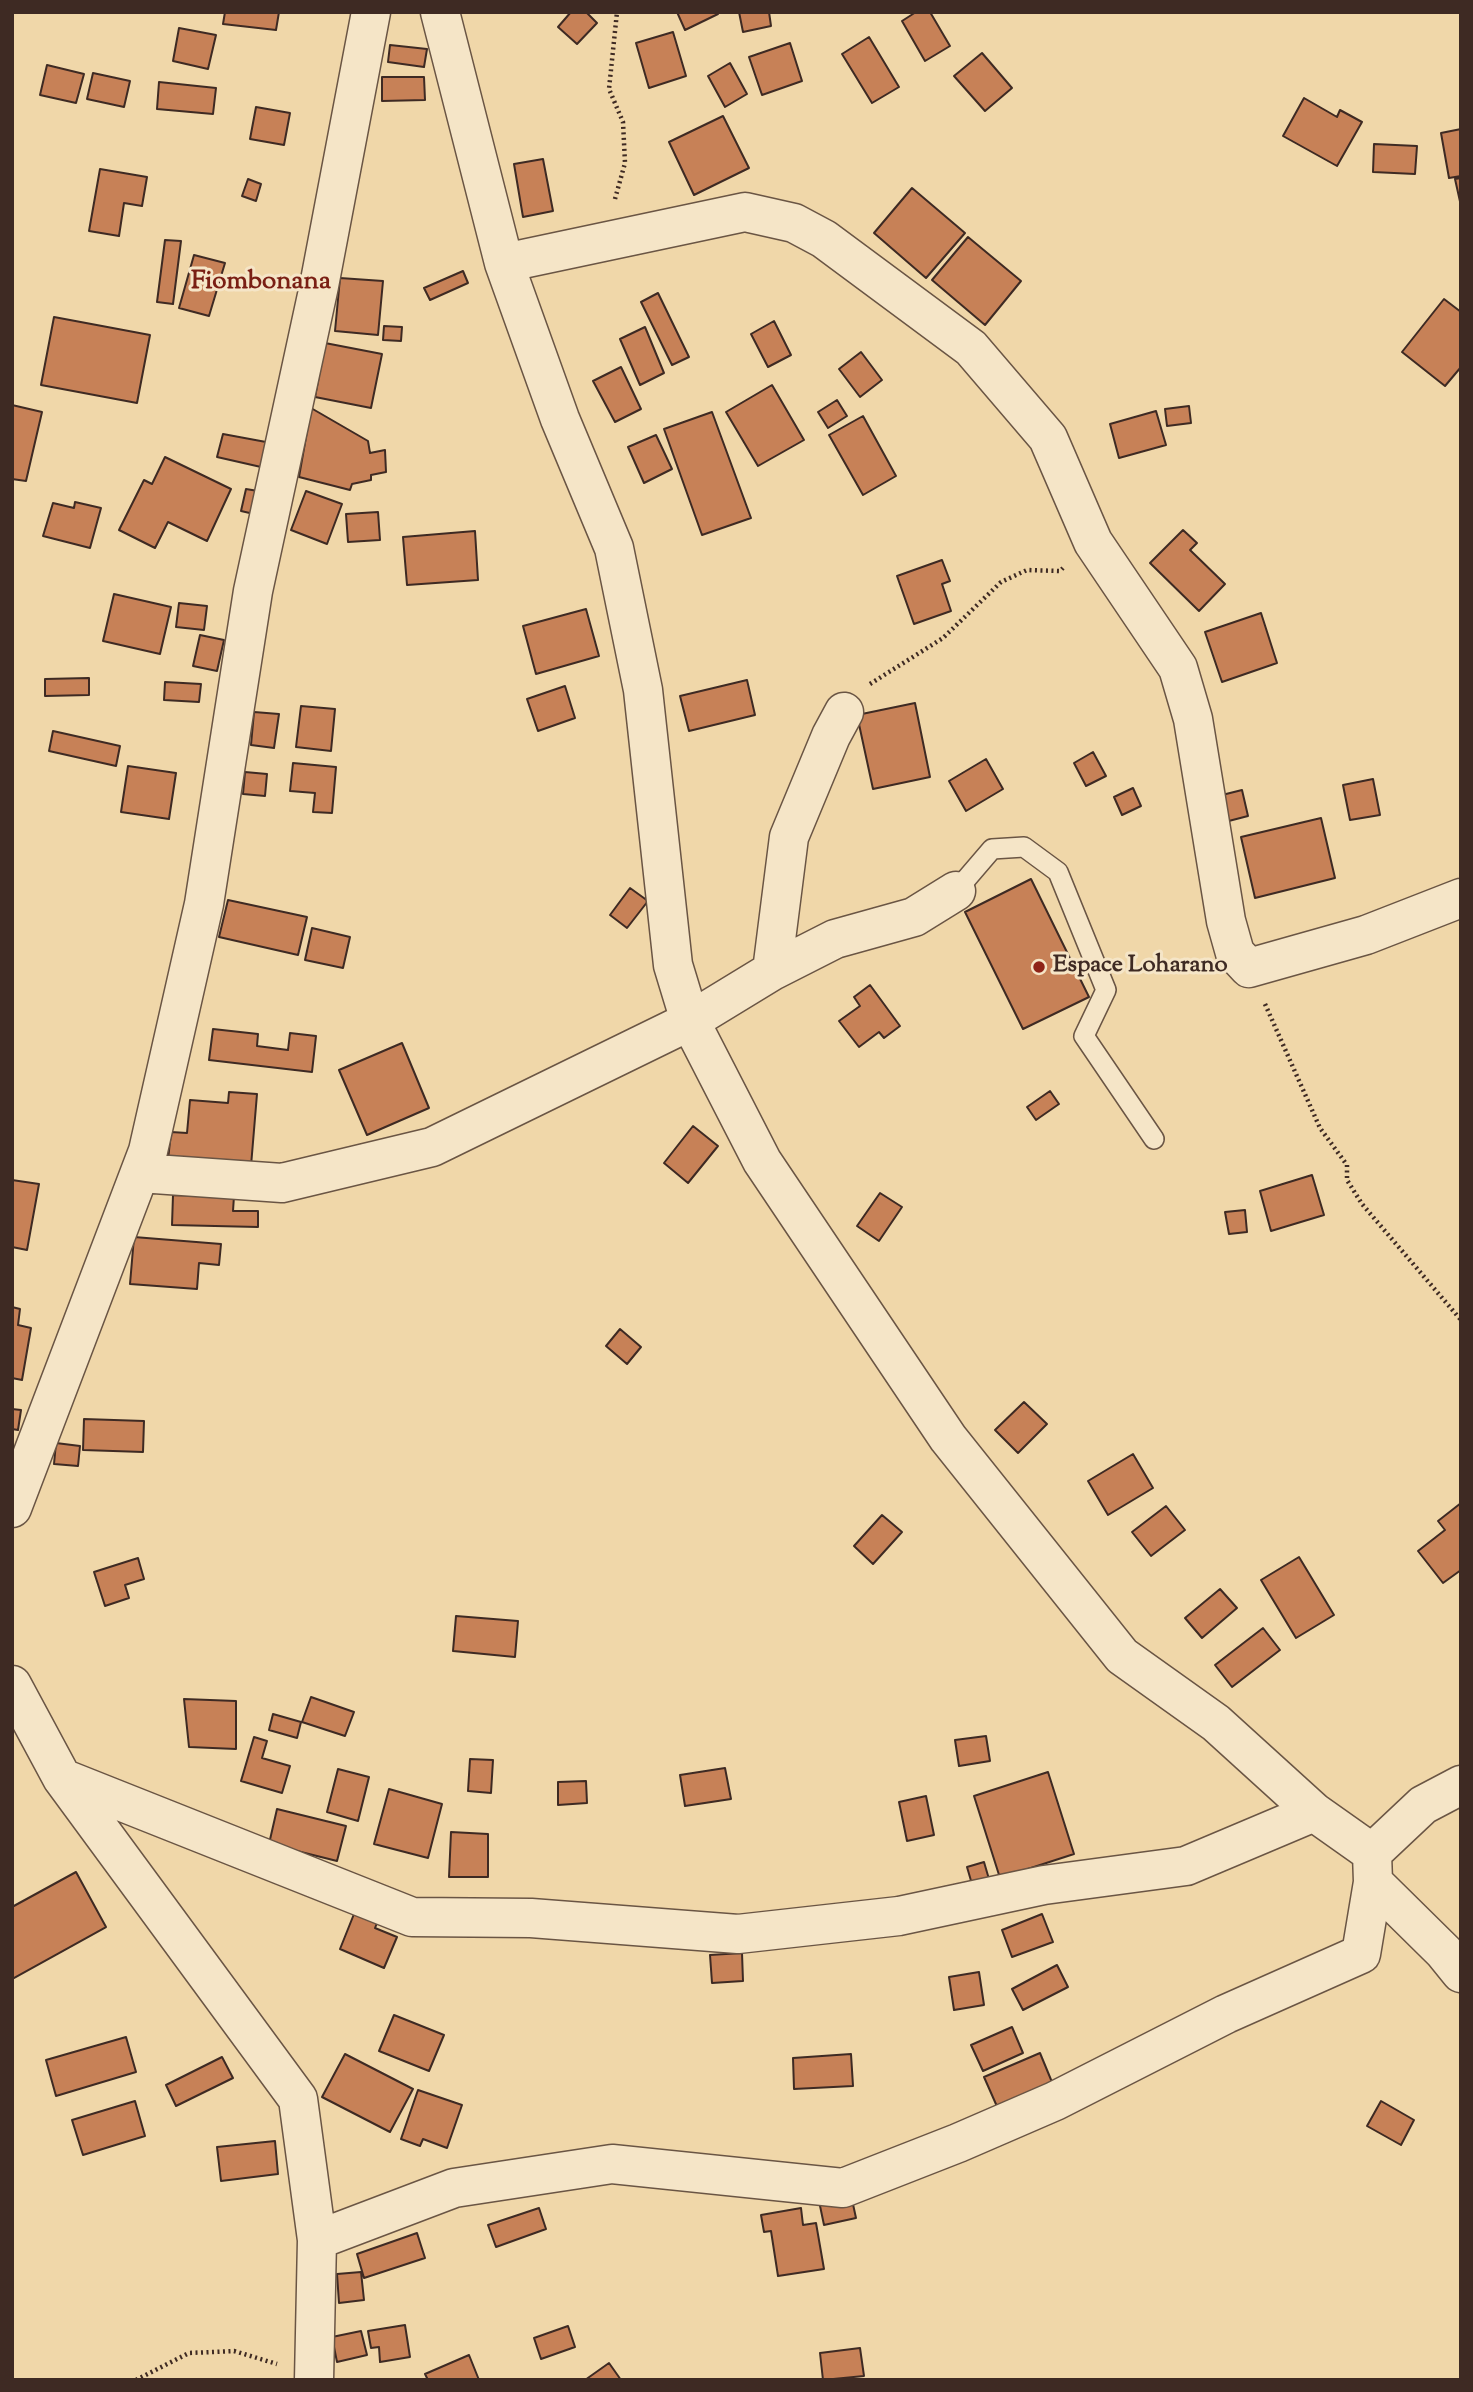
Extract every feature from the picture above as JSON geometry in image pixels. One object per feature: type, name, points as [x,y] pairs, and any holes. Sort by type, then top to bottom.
[{"type":"street","points":[[12,1508],[148,1151],[204,904],[253,591],[318,286],[371,12]]},
{"type":"street","points":[[440,12],[504,263],[560,419],[614,548],[642,690],[673,965],[690,1021],[762,1161],[948,1438],[1122,1656],[1216,1723],[1314,1812],[1373,1868],[1461,1973]]},
{"type":"street","points":[[504,263],[745,212],[794,223],[824,239],[971,348],[1048,438],[1093,542],[1178,668],[1193,719],[1226,921],[1235,953],[1248,968],[1366,935],[1461,898]]},
{"type":"street","points":[[772,971],[789,837],[831,736],[844,712]]},
{"type":"street","points":[[140,1173],[282,1183],[432,1147],[690,1021],[772,971],[835,939],[914,918],[956,891]]},
{"type":"street","points":[[12,1685],[62,1777],[298,2099],[317,2240],[314,2361]]},
{"type":"street","points":[[62,1777],[412,1917],[531,1917],[738,1934],[899,1916],[1044,1885],[1186,1867],[1314,1812]]},
{"type":"street","points":[[317,2240],[454,2188],[612,2164],[842,2188],[958,2143],[1055,2101],[1226,2014],[1361,1955],[1373,1868],[1423,1805],[1461,1786]]},
{"type":"lane","points":[[956,891],[992,849],[1024,847],[1058,872],[1106,990],[1084,1036],[1154,1139]]},
{"type":"path","points":[[589,245],[611,210],[625,163],[623,122],[609,89],[617,12]]},
{"type":"path","points":[[844,712],[860,690],[943,638],[1001,582],[1027,570],[1060,570],[1093,542]]},
{"type":"path","points":[[1248,968],[1320,1128],[1347,1165],[1347,1180],[1354,1192],[1461,1320]]},
{"type":"path","points":[[136,2380],[189,2353],[234,2351],[276,2365],[314,2361]]},
{"type":"building","points":[[225,12],[279,12],[276,30],[223,24]]},
{"type":"building","points":[[571,12],[586,12],[597,23],[577,44],[558,27]]},
{"type":"building","points":[[677,12],[717,12],[718,14],[685,30]]},
{"type":"building","points":[[739,12],[769,12],[771,26],[743,32]]},
{"type":"building","points":[[916,12],[930,12],[950,46],[925,61],[902,21]]},
{"type":"building","points":[[179,28],[216,35],[208,69],[173,61]]},
{"type":"building","points":[[673,32],[686,76],[649,88],[636,43]]},
{"type":"building","points":[[869,37],[899,87],[872,103],[842,54]]},
{"type":"building","points":[[790,43],[802,81],[762,95],[749,57]]},
{"type":"building","points":[[390,45],[427,49],[424,67],[388,62]]},
{"type":"building","points":[[982,53],[1012,88],[985,111],[954,76]]},
{"type":"building","points":[[730,63],[747,94],[725,107],[708,76]]},
{"type":"building","points":[[47,65],[84,74],[76,103],[40,95]]},
{"type":"building","points":[[93,73],[130,81],[124,107],[87,99]]},
{"type":"building","points":[[382,77],[424,77],[425,100],[382,101]]},
{"type":"building","points":[[159,82],[216,88],[213,114],[157,109]]},
{"type":"building","points":[[1304,98],[1337,117],[1340,110],[1362,122],[1337,166],[1283,136]]},
{"type":"building","points":[[256,107],[290,113],[284,145],[250,139]]},
{"type":"building","points":[[723,116],[749,168],[694,195],[669,142]]},
{"type":"building","points":[[1461,129],[1461,176],[1449,178],[1441,133]]},
{"type":"building","points":[[1374,144],[1417,146],[1415,174],[1373,172]]},
{"type":"building","points":[[543,159],[553,211],[523,217],[514,164]]},
{"type":"building","points":[[100,169],[147,177],[142,206],[124,203],[119,236],[89,231]]},
{"type":"building","points":[[1461,178],[1461,206],[1455,179]]},
{"type":"building","points":[[248,179],[261,184],[256,201],[242,196]]},
{"type":"building","points":[[912,188],[965,233],[926,278],[874,233]]},
{"type":"building","points":[[968,237],[1021,281],[985,325],[932,280]]},
{"type":"building","points":[[165,240],[181,241],[173,304],[157,302]]},
{"type":"building","points":[[194,255],[225,263],[209,316],[179,308]]},
{"type":"building","points":[[463,271],[468,283],[430,300],[424,288]]},
{"type":"building","points":[[340,278],[383,281],[378,335],[335,331]]},
{"type":"building","points":[[658,293],[689,357],[672,365],[641,302]]},
{"type":"building","points":[[1444,299],[1461,312],[1461,367],[1445,386],[1402,352]]},
{"type":"building","points":[[54,317],[150,335],[137,403],[41,385]]},
{"type":"building","points":[[774,321],[791,355],[768,367],[751,334]]},
{"type":"building","points":[[384,326],[402,327],[401,341],[383,340]]},
{"type":"building","points":[[645,327],[664,373],[640,385],[620,339]]},
{"type":"building","points":[[325,343],[382,354],[371,408],[315,397]]},
{"type":"building","points":[[861,352],[882,380],[860,397],[839,369]]},
{"type":"building","points":[[621,367],[641,409],[615,422],[593,381]]},
{"type":"building","points":[[772,385],[804,440],[758,466],[726,412]]},
{"type":"building","points":[[837,400],[847,416],[828,428],[818,412]]},
{"type":"building","points":[[12,405],[42,412],[26,481],[12,479]]},
{"type":"building","points":[[1189,406],[1191,423],[1167,426],[1165,409]]},
{"type":"building","points":[[311,408],[368,441],[370,453],[385,450],[386,472],[371,475],[371,480],[352,484],[350,490],[299,477]]},
{"type":"building","points":[[1156,411],[1166,445],[1119,458],[1110,424]]},
{"type":"building","points":[[712,412],[751,518],[702,535],[664,429]]},
{"type":"building","points":[[863,416],[896,476],[863,495],[829,435]]},
{"type":"building","points":[[223,434],[266,442],[261,467],[217,457]]},
{"type":"building","points":[[656,435],[672,469],[644,483],[628,447]]},
{"type":"building","points":[[165,457],[231,489],[207,541],[168,522],[155,548],[119,530],[144,480],[152,484]]},
{"type":"building","points":[[246,489],[258,491],[254,514],[241,511]]},
{"type":"building","points":[[306,491],[342,504],[327,544],[291,530]]},
{"type":"building","points":[[75,502],[101,508],[90,548],[43,536],[53,503],[74,508]]},
{"type":"building","points":[[378,512],[380,540],[348,542],[346,514]]},
{"type":"building","points":[[1183,530],[1197,543],[1190,550],[1225,584],[1199,611],[1150,563]]},
{"type":"building","points":[[475,531],[478,580],[407,585],[403,537]]},
{"type":"building","points":[[942,560],[950,581],[942,584],[951,611],[914,624],[897,576]]},
{"type":"building","points":[[114,594],[171,607],[160,654],[103,641]]},
{"type":"building","points":[[179,603],[207,606],[204,630],[176,627]]},
{"type":"building","points":[[586,609],[599,656],[536,674],[523,626]]},
{"type":"building","points":[[1261,613],[1277,663],[1222,682],[1205,632]]},
{"type":"building","points":[[200,635],[224,640],[217,671],[193,666]]},
{"type":"building","points":[[89,678],[89,695],[45,696],[45,679]]},
{"type":"building","points":[[747,680],[755,715],[689,731],[680,696]]},
{"type":"building","points":[[165,682],[201,684],[199,702],[164,700]]},
{"type":"building","points":[[565,686],[575,718],[538,731],[527,699]]},
{"type":"building","points":[[915,703],[930,777],[873,789],[857,715]]},
{"type":"building","points":[[301,706],[335,709],[331,751],[296,747]]},
{"type":"building","points":[[254,712],[279,714],[274,748],[251,745]]},
{"type":"building","points":[[53,731],[120,746],[116,766],[49,751]]},
{"type":"building","points":[[1093,752],[1106,776],[1086,786],[1074,763]]},
{"type":"building","points":[[986,759],[1003,789],[966,811],[949,781]]},
{"type":"building","points":[[293,763],[336,767],[332,813],[313,812],[315,793],[290,791]]},
{"type":"building","points":[[128,766],[176,773],[169,819],[121,812]]},
{"type":"building","points":[[245,772],[267,774],[265,796],[243,794]]},
{"type":"building","points":[[1373,779],[1380,815],[1350,820],[1343,785]]},
{"type":"building","points":[[1133,788],[1141,806],[1122,815],[1114,797]]},
{"type":"building","points":[[1242,790],[1248,816],[1221,823],[1214,797]]},
{"type":"building","points":[[1321,818],[1335,878],[1255,898],[1241,837]]},
{"type":"building","points":[[1031,879],[1089,997],[1023,1029],[965,912]]},
{"type":"building","points":[[630,888],[648,901],[627,928],[610,915]]},
{"type":"building","points":[[228,900],[307,917],[298,955],[219,937]]},
{"type":"building","points":[[312,928],[350,937],[343,968],[305,960]]},
{"type":"building","points":[[870,985],[900,1026],[884,1038],[879,1032],[859,1047],[839,1021],[860,1006],[854,997]]},
{"type":"building","points":[[213,1029],[258,1034],[257,1046],[288,1050],[290,1033],[316,1036],[312,1072],[209,1060]]},
{"type":"building","points":[[402,1043],[429,1108],[367,1135],[339,1070]]},
{"type":"building","points":[[1050,1091],[1059,1104],[1036,1120],[1027,1107]]},
{"type":"building","points":[[229,1092],[257,1094],[251,1166],[168,1160],[171,1132],[187,1133],[190,1100],[228,1103]]},
{"type":"building","points":[[693,1126],[718,1146],[688,1183],[664,1163]]},
{"type":"building","points":[[1312,1175],[1324,1215],[1271,1231],[1260,1191]]},
{"type":"building","points":[[12,1180],[39,1184],[27,1250],[12,1247]]},
{"type":"building","points":[[880,1193],[902,1207],[879,1241],[857,1226]]},
{"type":"building","points":[[173,1195],[234,1196],[233,1211],[258,1211],[258,1227],[172,1225]]},
{"type":"building","points":[[1245,1210],[1247,1232],[1229,1234],[1225,1212]]},
{"type":"building","points":[[134,1237],[221,1244],[219,1265],[199,1263],[197,1289],[130,1284]]},
{"type":"building","points":[[12,1307],[20,1309],[18,1325],[31,1328],[22,1380],[12,1378]]},
{"type":"building","points":[[620,1329],[641,1347],[627,1364],[606,1346]]},
{"type":"building","points":[[1024,1402],[1047,1424],[1018,1453],[995,1430]]},
{"type":"building","points":[[12,1409],[21,1410],[18,1430],[12,1429]]},
{"type":"building","points":[[84,1419],[144,1421],[143,1452],[83,1450]]},
{"type":"building","points":[[56,1443],[80,1446],[78,1466],[54,1464]]},
{"type":"building","points":[[1133,1454],[1153,1488],[1108,1515],[1088,1481]]},
{"type":"building","points":[[1461,1503],[1461,1570],[1443,1583],[1418,1551],[1445,1530],[1438,1521]]},
{"type":"building","points":[[1166,1506],[1185,1530],[1151,1556],[1132,1532]]},
{"type":"building","points":[[882,1515],[902,1532],[873,1564],[854,1546]]},
{"type":"building","points":[[1299,1557],[1334,1615],[1296,1638],[1261,1580]]},
{"type":"building","points":[[138,1558],[144,1579],[125,1585],[129,1598],[105,1606],[94,1572]]},
{"type":"building","points":[[1220,1589],[1237,1608],[1202,1638],[1185,1618]]},
{"type":"building","points":[[456,1616],[518,1621],[515,1657],[453,1651]]},
{"type":"building","points":[[1263,1628],[1280,1650],[1232,1687],[1215,1665]]},
{"type":"building","points":[[311,1697],[354,1712],[345,1736],[302,1722]]},
{"type":"building","points":[[184,1699],[236,1701],[236,1749],[189,1747]]},
{"type":"building","points":[[273,1714],[301,1722],[297,1738],[269,1730]]},
{"type":"building","points":[[986,1736],[990,1761],[959,1766],[955,1740]]},
{"type":"building","points":[[254,1737],[267,1741],[262,1758],[290,1766],[282,1793],[241,1781]]},
{"type":"building","points":[[470,1759],[493,1760],[491,1793],[468,1791]]},
{"type":"building","points":[[725,1768],[731,1799],[685,1806],[680,1775]]},
{"type":"building","points":[[338,1769],[369,1777],[358,1821],[327,1812]]},
{"type":"building","points":[[1048,1772],[1074,1854],[1000,1878],[974,1796]]},
{"type":"building","points":[[586,1781],[587,1803],[558,1805],[558,1782]]},
{"type":"building","points":[[389,1789],[442,1804],[428,1858],[374,1844]]},
{"type":"building","points":[[926,1796],[934,1835],[907,1841],[899,1802]]},
{"type":"building","points":[[277,1809],[346,1826],[337,1861],[269,1844]]},
{"type":"building","points":[[451,1832],[488,1834],[488,1877],[449,1877]]},
{"type":"building","points":[[984,1862],[991,1886],[974,1891],[967,1867]]},
{"type":"building","points":[[76,1872],[106,1927],[12,1979],[12,1907]]},
{"type":"building","points":[[356,1909],[379,1918],[375,1928],[397,1937],[384,1968],[340,1949]]},
{"type":"building","points":[[1042,1914],[1053,1942],[1012,1957],[1002,1930]]},
{"type":"building","points":[[742,1953],[743,1981],[712,1983],[710,1955]]},
{"type":"building","points":[[1057,1965],[1068,1987],[1023,2010],[1012,1989]]},
{"type":"building","points":[[979,1972],[984,2005],[954,2010],[949,1977]]},
{"type":"building","points":[[394,2015],[444,2035],[429,2071],[379,2051]]},
{"type":"building","points":[[1012,2027],[1023,2053],[983,2071],[971,2045]]},
{"type":"building","points":[[126,2037],[136,2072],[56,2096],[46,2060]]},
{"type":"building","points":[[1040,2053],[1054,2087],[999,2111],[984,2077]]},
{"type":"building","points":[[345,2054],[413,2089],[390,2132],[322,2097]]},
{"type":"building","points":[[851,2054],[853,2086],[794,2089],[793,2058]]},
{"type":"building","points":[[222,2057],[233,2078],[176,2106],[166,2085]]},
{"type":"building","points":[[418,2090],[462,2105],[447,2148],[423,2139],[420,2146],[401,2139]]},
{"type":"building","points":[[135,2101],[145,2136],[83,2155],[72,2120]]},
{"type":"building","points":[[1381,2101],[1414,2120],[1401,2145],[1367,2126]]},
{"type":"building","points":[[275,2141],[278,2174],[221,2181],[217,2147]]},
{"type":"building","points":[[851,2195],[856,2218],[824,2225],[819,2201]]},
{"type":"building","points":[[539,2208],[546,2229],[496,2247],[488,2225]]},
{"type":"building","points":[[801,2208],[803,2225],[816,2223],[824,2269],[778,2276],[771,2231],[764,2232],[761,2215]]},
{"type":"building","points":[[417,2233],[425,2258],[364,2278],[357,2254]]},
{"type":"building","points":[[361,2272],[364,2300],[339,2303],[337,2274]]},
{"type":"building","points":[[405,2325],[410,2357],[380,2362],[379,2347],[371,2348],[368,2331]]},
{"type":"building","points":[[568,2326],[575,2347],[541,2359],[534,2338]]},
{"type":"building","points":[[361,2331],[367,2355],[337,2362],[332,2337]]},
{"type":"building","points":[[860,2348],[864,2376],[823,2380],[820,2353]]},
{"type":"building","points":[[469,2355],[479,2380],[428,2380],[425,2374]]},
{"type":"building","points":[[609,2363],[621,2380],[585,2380]]},
{"type":"place","name":"Espace Loharano","points":[[1039,967]]},
{"type":"district","name":"Fiombonana","points":[[261,284]]}]
